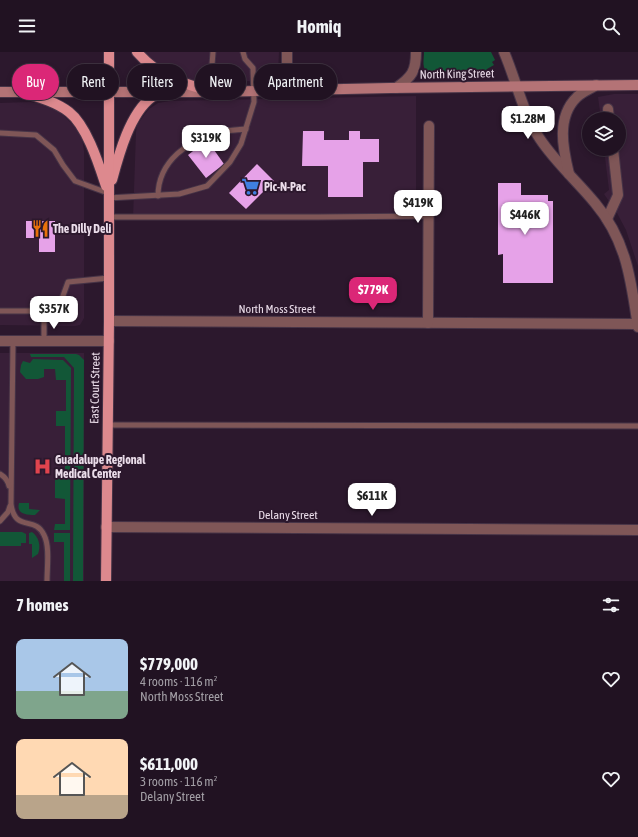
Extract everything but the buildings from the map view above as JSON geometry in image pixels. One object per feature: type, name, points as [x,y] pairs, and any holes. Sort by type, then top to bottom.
[{"type":"main road","name":"East Court Street","points":[[109,52],[109,64]]},
{"type":"main road","points":[[137,52],[158,72],[170,78],[195,86]]},
{"type":"main road","name":"North King Street","points":[[337,89],[638,85]]},
{"type":"main road","name":"North King Street","points":[[246,91],[254,91]]},
{"type":"main road","name":"North King Street","points":[[0,92],[12,92]]},
{"type":"main road","points":[[46,100],[69,112],[83,129],[100,169],[108,196]]},
{"type":"main road","name":"East Court Street","points":[[106,581],[109,341],[109,100]]},
{"type":"main road","points":[[108,196],[123,144],[132,124],[144,104],[149,100]]},
{"type":"street","points":[[287,52],[287,64]]},
{"type":"street","points":[[396,88],[406,81],[414,70],[416,64],[416,52]]},
{"type":"street","points":[[504,52],[529,117],[539,138],[558,164],[595,203],[619,239],[634,284],[638,326]]},
{"type":"street","points":[[569,176],[562,144],[565,116],[577,97],[596,85]]},
{"type":"street","points":[[428,323],[429,126]]},
{"type":"street","points":[[607,219],[618,195],[613,156]]},
{"type":"street","name":"North Moss Street","points":[[109,321],[638,326]]},
{"type":"street","points":[[0,340],[109,341]]},
{"type":"street","name":"Delany Street","points":[[106,527],[638,530]]},
{"type":"lane","points":[[212,52],[212,64]]},
{"type":"lane","points":[[243,52],[245,59],[254,68]]},
{"type":"lane","points":[[0,133],[36,135],[54,150],[63,165],[76,181],[108,196],[158,196],[179,194],[207,186],[230,162],[241,144],[254,100]]},
{"type":"lane","points":[[158,196],[158,184],[166,166],[174,156],[197,139],[221,132],[246,129]]},
{"type":"lane","points":[[108,217],[318,218],[429,216]]},
{"type":"lane","points":[[0,311],[44,311],[60,304],[68,282],[109,278]]},
{"type":"lane","points":[[44,311],[44,341]]},
{"type":"lane","points":[[13,341],[10,491],[12,513],[16,519],[33,525],[44,533],[47,542],[47,581]]},
{"type":"lane","points":[[108,425],[638,426]]},
{"type":"lane","points":[[0,474],[8,482],[10,491]]},
{"type":"lane","points":[[0,521],[8,512],[11,504]]},
{"type":"shaded area","points":[[144,52],[279,52],[278,64],[254,64],[254,81],[246,81],[246,64],[195,64],[195,80],[187,79],[187,64],[155,64]]},
{"type":"shaded area","points":[[614,94],[638,94],[638,266],[626,230],[604,194],[609,190],[605,156],[626,156],[626,112],[600,112],[598,97]]},
{"type":"shaded area","points":[[416,96],[416,219],[276,221],[133,219],[137,125],[149,109],[158,103],[170,101],[254,99],[337,100],[337,98]]},
{"type":"shaded area","points":[[30,102],[44,104],[58,110],[76,128],[82,138],[84,151],[84,318],[80,325],[0,325],[0,103]]},
{"type":"shaded area","name":"Guadalupe Regional Medical Center","points":[[0,353],[84,353],[84,581],[0,581]]},
{"type":"green space","points":[[424,52],[491,52],[495,60],[492,62],[494,65],[487,69],[487,73],[429,73],[424,67]]},
{"type":"green space","points":[[30,354],[76,354],[84,360],[83,581],[73,581],[74,368],[64,357],[31,357]]},
{"type":"green space","points":[[33,359],[63,360],[71,368],[70,530],[54,530],[55,524],[65,524],[65,499],[55,498],[55,478],[65,477],[65,426],[56,426],[56,411],[66,411],[66,380],[56,380],[55,369],[44,369],[44,377],[38,379],[26,379],[20,372],[21,365],[23,361],[30,363]]},
{"type":"green space","points":[[19,503],[29,503],[29,509],[40,510],[35,515],[22,513],[18,507]]},
{"type":"green space","points":[[0,532],[22,532],[26,534],[26,543],[21,543],[21,546],[0,546]]},
{"type":"green space","points":[[32,532],[38,539],[39,548],[38,554],[32,558],[32,544],[29,544],[29,533]]},
{"type":"green space","points":[[54,533],[70,533],[70,581],[64,581],[64,542],[54,542]]},
{"type":"place","name":"Pic-N-Pac","points":[[251,187]]},
{"type":"place","name":"The Dilly Deli","points":[[40,229]]},
{"type":"place","name":"Guadalupe Regional Medical Center","points":[[42,467]]}]
